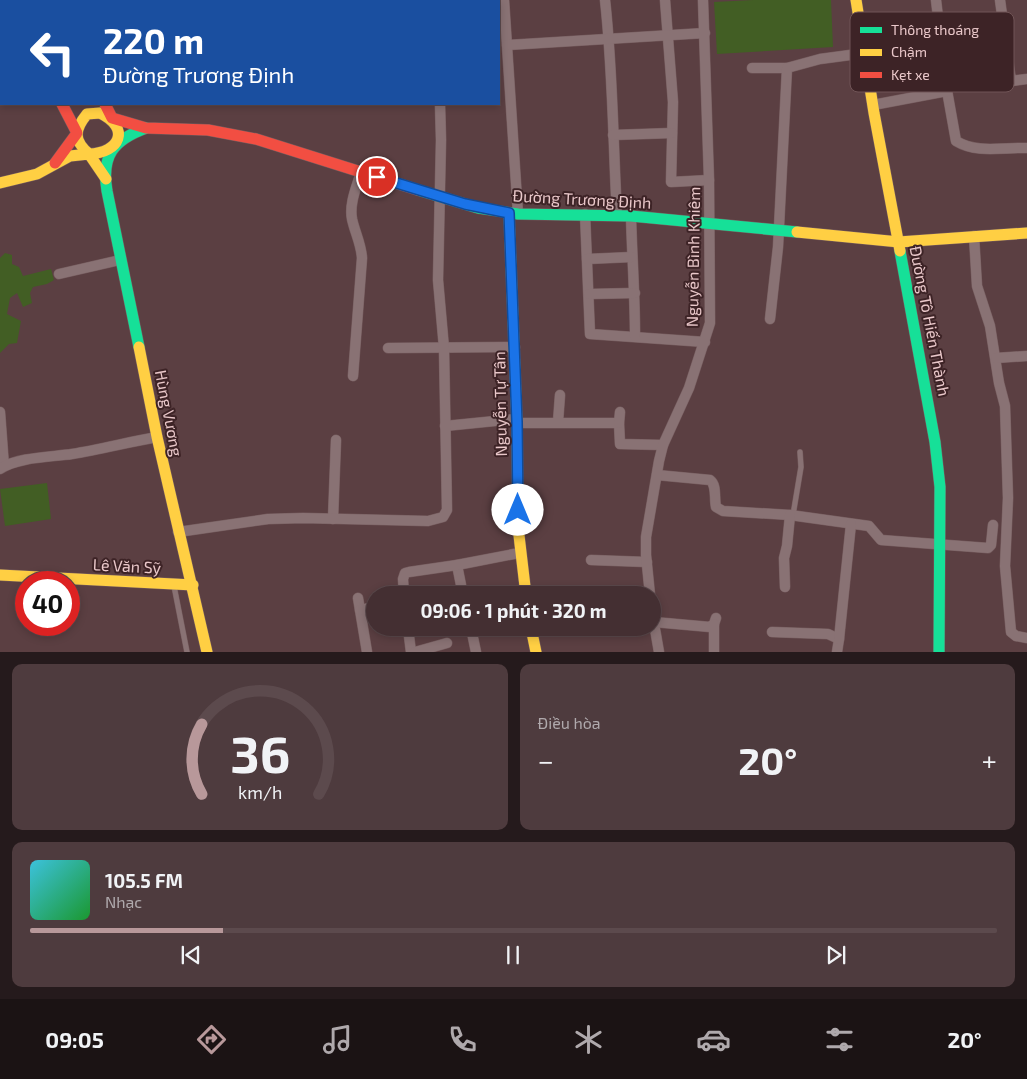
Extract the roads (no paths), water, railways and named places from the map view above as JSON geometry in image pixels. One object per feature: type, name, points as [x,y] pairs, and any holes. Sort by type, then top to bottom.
[{"type":"street","points":[[504,0],[513,213]]},
{"type":"street","points":[[605,0],[610,39],[612,135],[617,216]]},
{"type":"street","points":[[665,0],[673,102],[672,182],[709,180]]},
{"type":"street","name":"Nguyễn Bình Khiêm","points":[[649,586],[646,537],[663,446],[690,388],[710,323],[709,180],[703,0]]},
{"type":"street","points":[[507,45],[705,33]]},
{"type":"street","points":[[752,68],[787,68],[820,59],[850,55]]},
{"type":"street","points":[[770,319],[779,229],[787,68]]},
{"type":"street","points":[[1014,81],[1027,79]]},
{"type":"street","name":"Đường Tô Hiến Thành","points":[[871,92],[936,442],[940,488],[940,652]]},
{"type":"street","points":[[873,105],[930,92]]},
{"type":"street","points":[[948,92],[956,141],[965,146],[986,149],[1027,148]]},
{"type":"street","points":[[63,105],[77,133],[80,145],[89,154],[106,179]]},
{"type":"street","points":[[73,105],[112,118]]},
{"type":"street","points":[[106,105],[118,131],[115,145],[107,161],[106,179]]},
{"type":"street","points":[[178,532],[268,519],[333,518],[428,521],[443,517],[447,510],[444,348],[438,280],[440,105]]},
{"type":"street","points":[[55,163],[77,133],[78,126],[89,109]]},
{"type":"street","name":"Đường Trương Định","points":[[112,118],[146,128],[208,130],[256,139],[439,197],[478,208],[513,213],[631,216],[899,242],[1027,233]]},
{"type":"street","name":"Đường Trương Định","points":[[115,145],[129,134],[146,128]]},
{"type":"street","points":[[612,135],[672,133]]},
{"type":"street","points":[[0,183],[37,174],[70,156],[104,154],[115,145]]},
{"type":"street","points":[[353,376],[362,258],[361,246],[352,218],[352,212],[353,199],[361,172]]},
{"type":"street","name":"Hùng Vương","points":[[106,179],[120,260],[157,436],[207,652]]},
{"type":"street","name":"Nguyễn Tự Tân","points":[[513,213],[518,527],[525,586]]},
{"type":"street","points":[[585,214],[590,334],[705,342]]},
{"type":"street","points":[[631,216],[635,336]]},
{"type":"street","points":[[974,236],[977,286],[990,326],[999,384],[1005,406],[1007,427],[1008,498],[1004,566],[1011,632],[1016,636],[1027,638]]},
{"type":"street","points":[[587,259],[632,257]]},
{"type":"street","points":[[59,274],[120,260]]},
{"type":"street","points":[[589,294],[635,293]]},
{"type":"street","points":[[388,348],[515,347]]},
{"type":"street","points":[[996,358],[1027,356]]},
{"type":"street","points":[[558,422],[560,395]]},
{"type":"street","points":[[0,412],[2,468],[25,460],[72,454],[157,436]]},
{"type":"street","points":[[620,412],[620,444],[638,443],[663,446]]},
{"type":"street","points":[[445,426],[517,421],[619,423]]},
{"type":"street","points":[[333,518],[336,440]]},
{"type":"street","points":[[657,475],[710,480],[714,486],[716,506],[723,510],[791,515],[869,526],[881,540],[988,548],[991,545],[993,525]]},
{"type":"street","points":[[785,587],[784,558],[791,515]]},
{"type":"street","points":[[837,652],[851,524]]},
{"type":"street","points":[[403,586],[402,579],[405,573],[520,552]]},
{"type":"street","points":[[591,560],[647,562]]},
{"type":"street","points":[[456,565],[461,586]]},
{"type":"street","name":"Lê Văn Sỹ","points":[[0,575],[193,585]]},
{"type":"street","points":[[358,598],[367,652]]},
{"type":"street","points":[[360,610],[366,609]]},
{"type":"street","points":[[661,619],[699,627],[710,627],[715,621],[714,652]]},
{"type":"street","points":[[772,632],[828,634],[839,639]]},
{"type":"street","points":[[410,636],[413,652],[447,643]]},
{"type":"street","points":[[473,636],[476,652]]},
{"type":"street","points":[[533,636],[536,652]]},
{"type":"street","points":[[656,636],[659,652]]},
{"type":"lane","points":[[791,515],[801,466],[800,452]]},
{"type":"lane","points":[[174,584],[187,652]]}]
